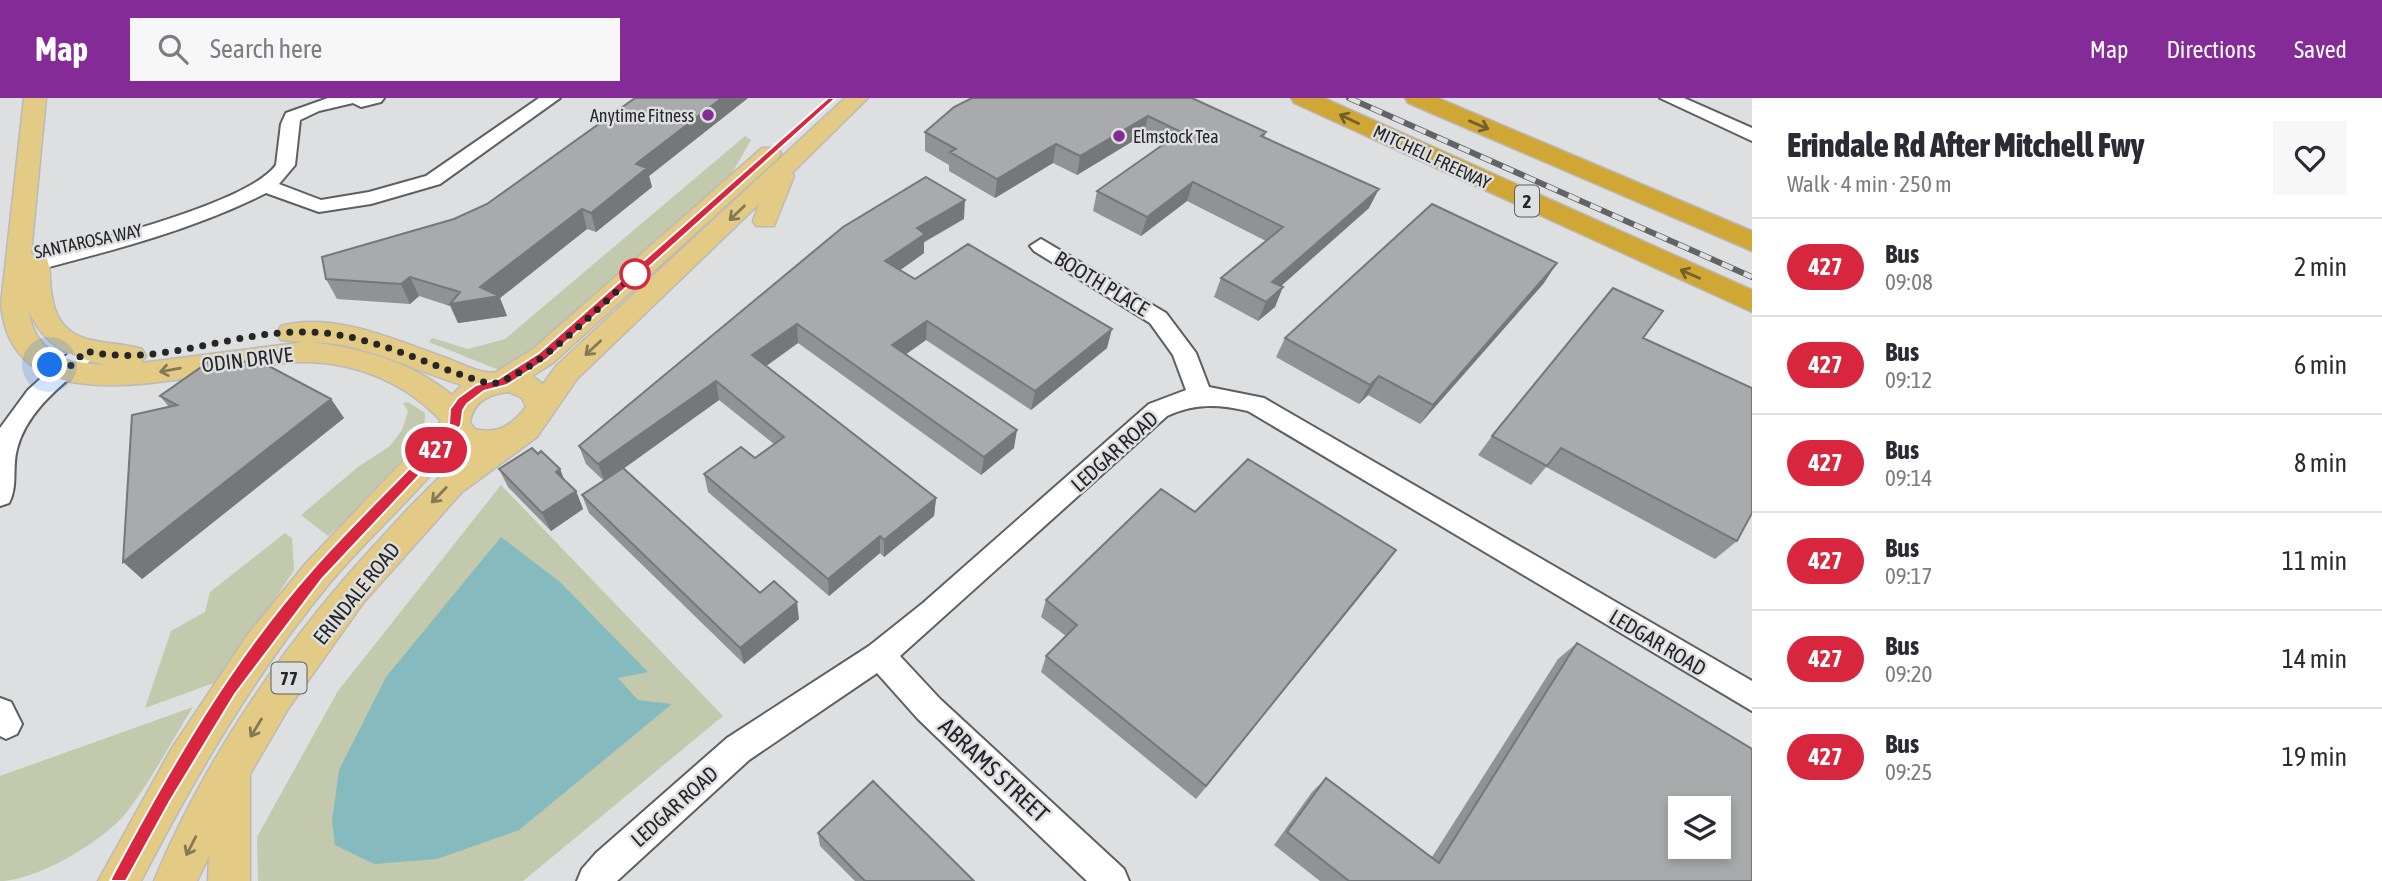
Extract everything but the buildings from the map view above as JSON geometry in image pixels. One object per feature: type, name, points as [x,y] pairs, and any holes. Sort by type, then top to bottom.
[{"type":"highway","name":"MITCHELL FREEWAY","points":[[1303,98],[1752,302]]},
{"type":"highway","points":[[1417,98],[1752,242]]},
{"type":"main road","points":[[35,98],[27,259],[41,317],[55,335],[86,351],[106,356],[138,356],[270,334],[340,334],[376,343],[496,383],[530,387],[536,392],[540,406]]},
{"type":"main road","points":[[49,98],[16,319],[24,344],[64,372]]},
{"type":"main road","name":"ERINDALE ROAD","points":[[119,881],[142,837],[230,689],[286,612],[344,544],[410,478],[455,421],[462,401],[543,356],[831,98]]},
{"type":"main road","name":"ERINDALE ROAD","points":[[174,881],[232,769],[275,697],[352,592],[452,483],[534,422],[540,406],[567,373],[857,98]]},
{"type":"main road","points":[[765,221],[773,195],[789,163]]},
{"type":"main road","name":"ODIN DRIVE","points":[[64,372],[125,376],[261,354],[306,352],[368,362],[433,395],[455,421]]},
{"type":"main road","points":[[455,421],[458,432],[474,441],[507,440]]},
{"type":"main road","points":[[229,881],[232,769]]},
{"type":"main road","points":[[94,881],[142,837]]},
{"type":"street","name":"SANTAROSA WAY","points":[[27,259],[157,227],[245,198],[267,186],[281,174],[290,158],[287,127],[292,117],[313,107],[351,98]]},
{"type":"street","points":[[360,98],[361,102],[375,98]]},
{"type":"street","points":[[267,186],[319,206],[371,198],[433,180],[551,98]]},
{"type":"street","points":[[1670,98],[1752,135]]},
{"type":"street","name":"BOOTH PLACE","points":[[1041,246],[1139,303],[1158,318],[1184,353],[1200,394]]},
{"type":"street","points":[[0,496],[3,452],[10,432],[22,413],[86,351]]},
{"type":"street","name":"LEDGAR ROAD","points":[[595,875],[738,749],[880,655],[933,612],[1158,410],[1179,399],[1200,394],[1226,396],[1255,404],[1752,697]]},
{"type":"street","name":"ABRAMS STREET","points":[[880,655],[929,709],[1112,881]]},
{"type":"green space","points":[[745,136],[751,140],[732,173],[526,359],[504,372],[429,342],[432,338],[468,349],[505,339]]},
{"type":"green space","points":[[408,402],[425,413],[423,431],[415,449],[390,481],[328,536],[301,515],[358,467],[390,446],[402,430],[408,411],[403,403]]},
{"type":"green space","points":[[501,485],[723,716],[523,881],[258,881],[257,837],[338,691]]},
{"type":"green space","points":[[285,533],[292,538],[294,570],[222,680],[145,708],[171,631],[205,612],[210,592]]},
{"type":"green space","points":[[193,707],[144,788],[116,824],[86,847],[50,867],[15,879],[0,881],[0,776]]},
{"type":"water","points":[[501,537],[560,582],[648,672],[618,678],[638,700],[672,704],[519,830],[437,859],[374,864],[335,845],[332,821],[339,770],[386,677]]},
{"type":"railway","points":[[1349,98],[1752,277]]},
{"type":"bus line","name":"427","points":[[119,881],[164,795],[230,689],[286,612],[317,575],[439,447],[455,425],[454,417],[462,401],[480,388],[502,382],[543,356],[831,98]]},
{"type":"place","name":"Anytime Fitness","points":[[708,115]]},
{"type":"place","name":"Elmstock Tea","points":[[1119,136]]},
{"type":"route","points":[[50,365],[64,372],[86,351],[106,356],[138,356],[270,334],[305,332],[340,334],[363,339],[491,384],[502,382],[543,356],[635,274]]}]
